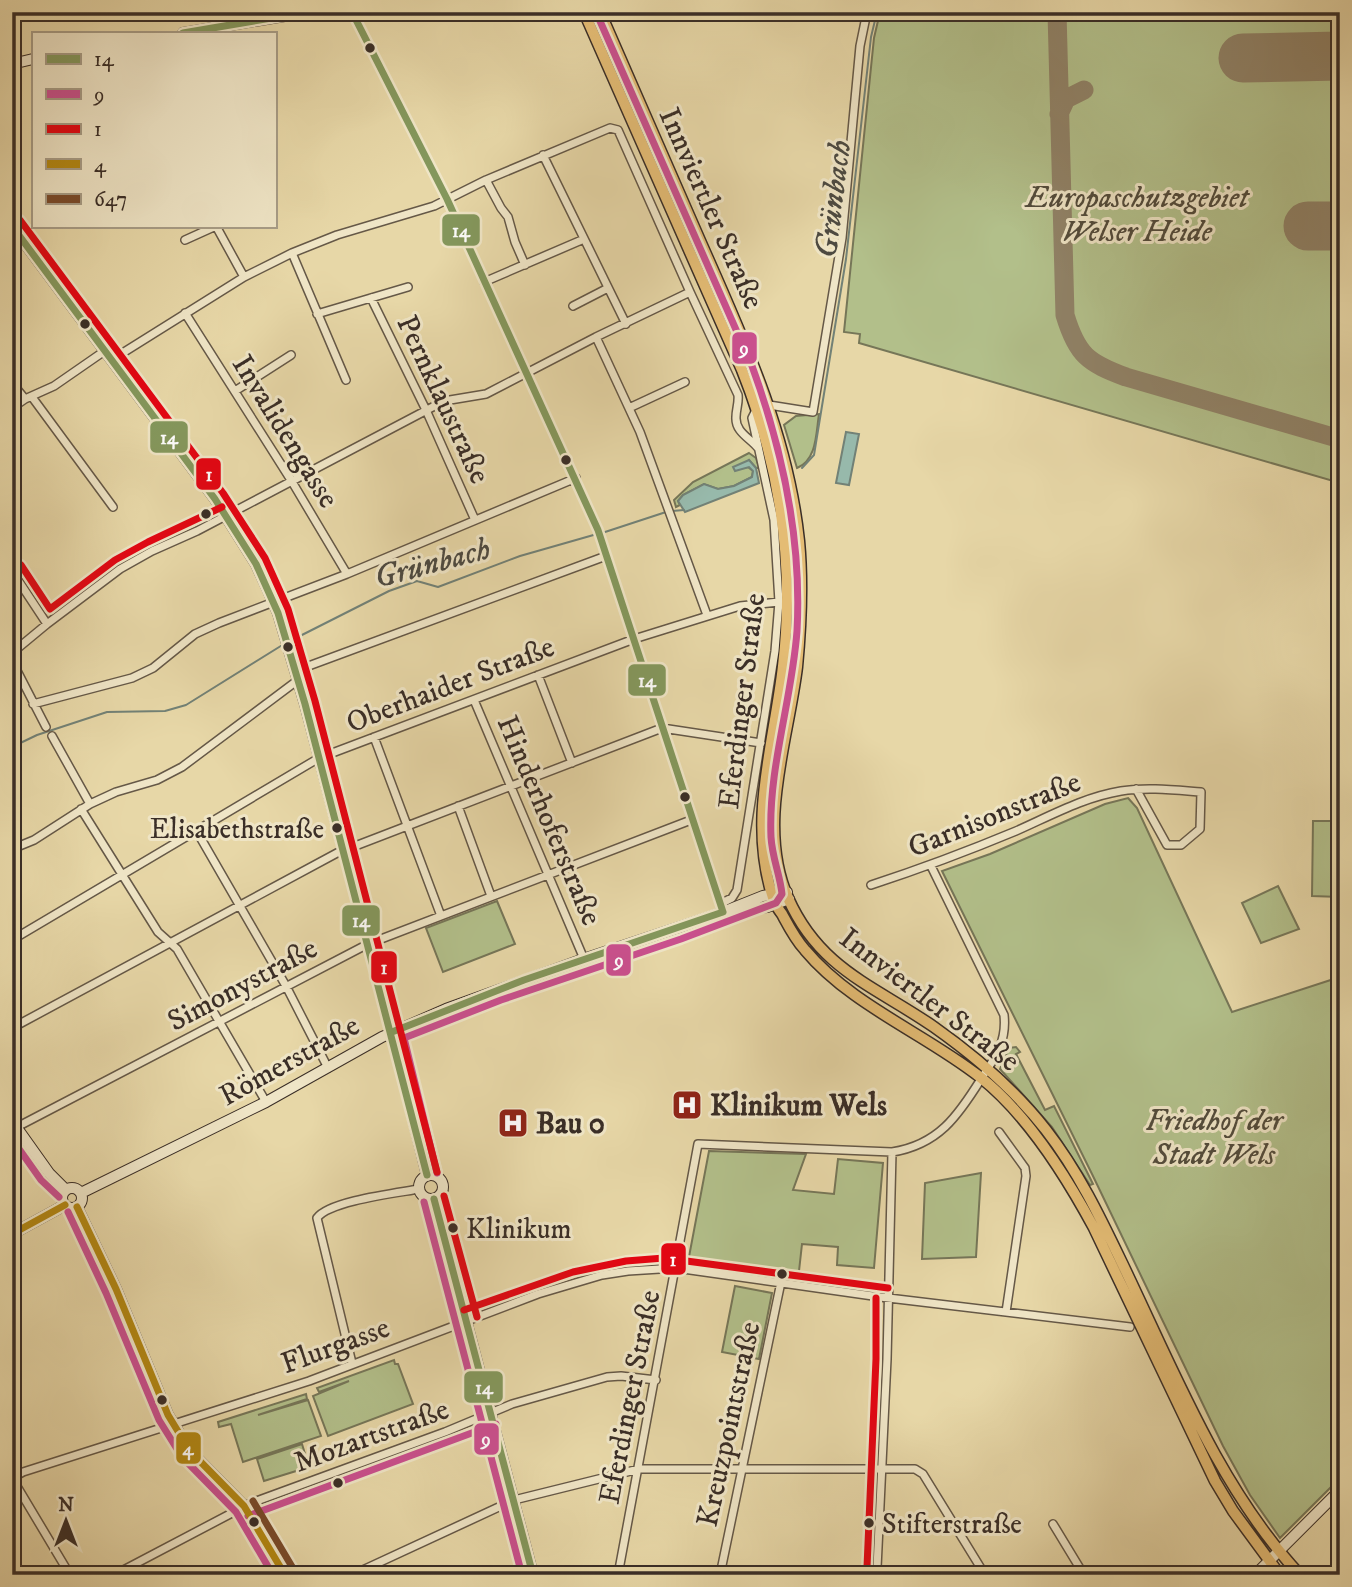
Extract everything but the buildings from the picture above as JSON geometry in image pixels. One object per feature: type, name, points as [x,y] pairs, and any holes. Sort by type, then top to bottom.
[{"type":"main road","points":[[189,32],[309,12]]},
{"type":"main road","name":"Innviertler Straße","points":[[584,12],[757,408],[781,506],[788,584],[783,666],[761,817],[764,864],[773,898],[805,950],[833,978],[858,997],[985,1074],[1042,1144],[1074,1192],[1215,1481],[1280,1575]]},
{"type":"main road","name":"Innviertler Straße","points":[[600,12],[745,344],[769,405],[793,495],[802,583],[797,667],[775,817],[777,852],[788,896],[815,941],[841,968],[932,1026],[1045,1129],[1082,1182],[1210,1444],[1243,1501],[1300,1575]]},
{"type":"main road","points":[[12,64],[32,59]]},
{"type":"main road","points":[[12,226],[113,359],[226,516],[256,564],[274,603],[297,675],[392,1032],[427,1175]]},
{"type":"main road","name":"Römerstraße","points":[[81,1193],[266,1102],[392,1032],[446,1009],[722,908],[745,911],[773,898],[788,896]]},
{"type":"main road","points":[[15,1124],[49,1173],[66,1190]]},
{"type":"main road","points":[[427,1175],[435,1175],[443,1184],[440,1196],[434,1199],[422,1195],[419,1189],[419,1182],[427,1175]]},
{"type":"main road","points":[[75,1188],[81,1193],[82,1201],[77,1207],[65,1205],[62,1196],[66,1190],[75,1188]]},
{"type":"main road","points":[[434,1199],[533,1575]]},
{"type":"main road","points":[[12,1234],[65,1205]]},
{"type":"main road","points":[[77,1207],[113,1282],[173,1424],[190,1451],[244,1506],[285,1575]]},
{"type":"main road","points":[[1255,1575],[1340,1490]]},
{"type":"street","points":[[352,12],[447,199],[599,533],[722,908]]},
{"type":"street","points":[[757,408],[769,405],[813,412],[842,237],[860,46],[867,12]]},
{"type":"street","points":[[113,359],[244,277],[292,253],[337,235],[434,206],[486,180],[610,128],[618,130],[738,395],[735,418],[738,428],[761,453]]},
{"type":"street","points":[[543,155],[626,324]]},
{"type":"street","points":[[486,180],[500,208],[508,217],[514,242],[525,265]]},
{"type":"street","points":[[185,240],[212,228]]},
{"type":"street","points":[[217,228],[244,277]]},
{"type":"street","points":[[484,282],[584,239]]},
{"type":"street","points":[[292,253],[346,380]]},
{"type":"street","points":[[317,314],[408,287]]},
{"type":"street","points":[[573,306],[608,288]]},
{"type":"street","points":[[12,653],[120,569],[152,551],[226,516],[444,401],[486,394],[690,292]]},
{"type":"street","name":"Pernklaustraße","points":[[371,298],[426,410],[475,520]]},
{"type":"street","name":"Invalidengasse","points":[[185,313],[347,574]]},
{"type":"street","points":[[596,337],[629,408],[707,615]]},
{"type":"street","points":[[12,408],[54,386],[106,350]]},
{"type":"street","points":[[235,391],[291,355]]},
{"type":"street","points":[[629,408],[685,382]]},
{"type":"street","points":[[12,383],[28,398],[113,507]]},
{"type":"street","name":"Eferdinger Straße","points":[[722,908],[737,890],[775,651],[779,602],[774,520],[752,418],[757,408]]},
{"type":"street","points":[[33,704],[132,678],[153,668],[195,634],[576,478]]},
{"type":"street","points":[[12,849],[34,840],[90,804],[116,792],[157,780],[182,767],[297,675],[606,556]]},
{"type":"street","points":[[12,572],[47,624]]},
{"type":"street","name":"Oberhaider Straße","points":[[12,940],[319,758],[634,639],[740,606],[779,602]]},
{"type":"street","points":[[12,661],[46,727]]},
{"type":"street","points":[[538,675],[572,763]]},
{"type":"street","name":"Hinderhoferstraße","points":[[474,700],[584,959]]},
{"type":"street","points":[[12,1028],[343,851],[458,806],[662,729],[761,743]]},
{"type":"street","points":[[52,736],[90,804]]},
{"type":"street","points":[[374,737],[441,916]]},
{"type":"street","name":"Garnisonstraße","points":[[871,885],[931,866],[1098,796],[1136,789],[1201,792],[1200,829],[1181,845],[1167,845],[1136,789]]},
{"type":"street","points":[[458,806],[491,896]]},
{"type":"street","points":[[81,809],[158,932],[177,949],[266,1102]]},
{"type":"street","name":"Simonystraße","points":[[15,1124],[368,944],[691,820]]},
{"type":"street","points":[[196,830],[286,986],[328,1068]]},
{"type":"street","points":[[862,1575],[878,1571],[892,1152],[904,1150],[936,1135],[964,1107],[1003,1041],[1004,1015],[931,866]]},
{"type":"street","points":[[999,1132],[1025,1168],[1026,1176],[1006,1312]]},
{"type":"street","name":"Eferdinger Straße","points":[[618,1575],[698,1144],[892,1152]]},
{"type":"street","points":[[352,1363],[317,1218],[321,1211],[341,1205],[419,1189]]},
{"type":"street","name":"Flurgasse","points":[[12,1478],[23,1472],[309,1381],[538,1294],[628,1270],[676,1268],[887,1298],[1129,1327]]},
{"type":"street","name":"Kreuzpointstraße","points":[[720,1575],[781,1282]]},
{"type":"street","name":"Mozartstraße","points":[[114,1575],[244,1506],[492,1414],[512,1404],[607,1377],[656,1380]]},
{"type":"street","points":[[352,1575],[513,1500],[639,1468],[744,1468],[915,1469],[923,1474],[982,1570],[990,1575]]},
{"type":"street","points":[[12,1478],[70,1575]]},
{"type":"street","points":[[1053,1524],[1084,1575]]},
{"type":"green space","name":"Europaschutzgebiet Welser Heide","points":[[880,12],[1340,12],[1340,483],[859,343],[860,334],[844,332],[874,38]]},
{"type":"green space","points":[[819,414],[812,452],[804,464],[797,468],[784,425],[796,416]]},
{"type":"green space","points":[[749,453],[756,458],[759,468],[749,460],[742,468],[748,467],[753,471],[752,477],[734,486],[718,489],[704,484],[683,495],[678,501],[680,505],[676,507],[674,500],[693,482]]},
{"type":"green space","name":"Friedhof der Stadt Wels","points":[[1128,798],[1137,808],[1232,1012],[1340,977],[1340,1478],[1280,1538],[1250,1495],[1223,1446],[942,871],[990,854],[1105,804]]},
{"type":"green space","points":[[1313,821],[1340,821],[1340,897],[1312,896]]},
{"type":"green space","points":[[1278,886],[1299,929],[1261,943],[1242,903]]},
{"type":"green space","points":[[497,901],[515,944],[443,972],[426,928]]},
{"type":"green space","points":[[1016,1047],[1020,1052],[1016,1054],[1045,1110],[1054,1106],[1093,1184],[1090,1185],[1052,1127],[1000,1069],[1009,1048]]},
{"type":"green space","points":[[709,1151],[806,1154],[793,1190],[834,1194],[838,1159],[883,1163],[874,1268],[837,1265],[838,1247],[802,1244],[798,1280],[688,1262]]},
{"type":"green space","points":[[981,1173],[976,1257],[922,1259],[925,1183]]},
{"type":"green space","points":[[735,1286],[772,1293],[759,1359],[722,1352]]},
{"type":"green space","points":[[394,1360],[413,1404],[328,1436],[313,1396],[349,1381],[319,1392],[317,1388]]},
{"type":"green space","points":[[306,1394],[307,1399],[258,1415],[308,1400],[321,1436],[243,1462],[231,1424],[219,1427],[218,1422]]},
{"type":"green space","points":[[302,1444],[309,1467],[264,1481],[257,1459]]},
{"type":"shaded area","points":[[846,432],[859,434],[849,485],[836,483]]},
{"type":"shaded area","points":[[749,460],[756,468],[759,483],[685,512],[678,501],[683,495],[704,484],[718,489],[734,486],[752,477],[753,471],[749,467],[735,471],[733,467]]},
{"type":"waterway","name":"Grünbach","points":[[802,468],[814,455],[846,259],[871,37],[877,12]]},
{"type":"waterway","name":"Grünbach","points":[[672,511],[684,510]]},
{"type":"waterway","name":"Grünbach","points":[[602,533],[666,512]]},
{"type":"waterway","name":"Grünbach","points":[[292,640],[389,591],[417,581],[438,587],[520,556],[597,534]]},
{"type":"waterway","name":"Grünbach","points":[[12,747],[37,735],[107,712],[165,711],[186,705],[284,644]]},
{"type":"taxiway","points":[[1057,12],[1065,315],[1074,340],[1093,362],[1126,377],[1340,439]]},
{"type":"taxiway","points":[[1059,114],[1066,99],[1084,90]]},
{"type":"runway","points":[[1243,58],[1340,56]]},
{"type":"runway","points":[[1308,226],[1340,226]]},
{"type":"transit line","name":"14","points":[[189,32],[307,12]]},
{"type":"transit line","name":"14","points":[[352,12],[447,199],[598,530],[723,912]]},
{"type":"transit line","name":"9","points":[[437,1173],[404,1038],[501,1000],[681,939],[776,903],[782,894],[771,837],[771,811],[797,631],[796,563],[788,496],[773,430],[752,366],[596,12]]},
{"type":"transit line","name":"1","points":[[20,220],[223,493],[265,558],[288,609],[315,701],[437,1172]]},
{"type":"transit line","name":"14","points":[[12,226],[215,499],[256,564],[278,613],[305,704],[427,1175]]},
{"type":"transit line","name":"1","points":[[21,565],[50,609],[115,560],[222,507]]},
{"type":"transit line","name":"14","points":[[392,1032],[524,980],[723,912]]},
{"type":"transit line","name":"9","points":[[12,1139],[41,1180],[59,1197]]},
{"type":"transit line","name":"1","points":[[444,1196],[477,1317]]},
{"type":"transit line","name":"14","points":[[434,1199],[533,1575]]},
{"type":"transit line","name":"9","points":[[424,1202],[522,1575]]},
{"type":"transit line","name":"4","points":[[12,1234],[65,1205]]},
{"type":"transit line","name":"4","points":[[77,1207],[116,1289],[168,1415],[190,1451],[244,1506],[285,1575]]},
{"type":"transit line","name":"9","points":[[68,1212],[106,1293],[159,1420],[182,1457],[236,1512],[273,1575]]},
{"type":"transit line","name":"1","points":[[464,1310],[573,1272],[626,1261],[664,1258],[888,1288]]},
{"type":"transit line","name":"1","points":[[868,1575],[876,1298]]},
{"type":"transit line","name":"9","points":[[248,1516],[496,1424]]},
{"type":"transit line","name":"647","points":[[253,1501],[294,1570]]},
{"type":"place","name":"Elisabethstraße","points":[[337,828]]},
{"type":"place","name":"Klinikum Wels","points":[[687,1105]]},
{"type":"place","name":"Bau 0","points":[[513,1123]]},
{"type":"place","name":"Klinikum","points":[[453,1228]]},
{"type":"place","name":"Stifterstraße","points":[[869,1523]]}]
